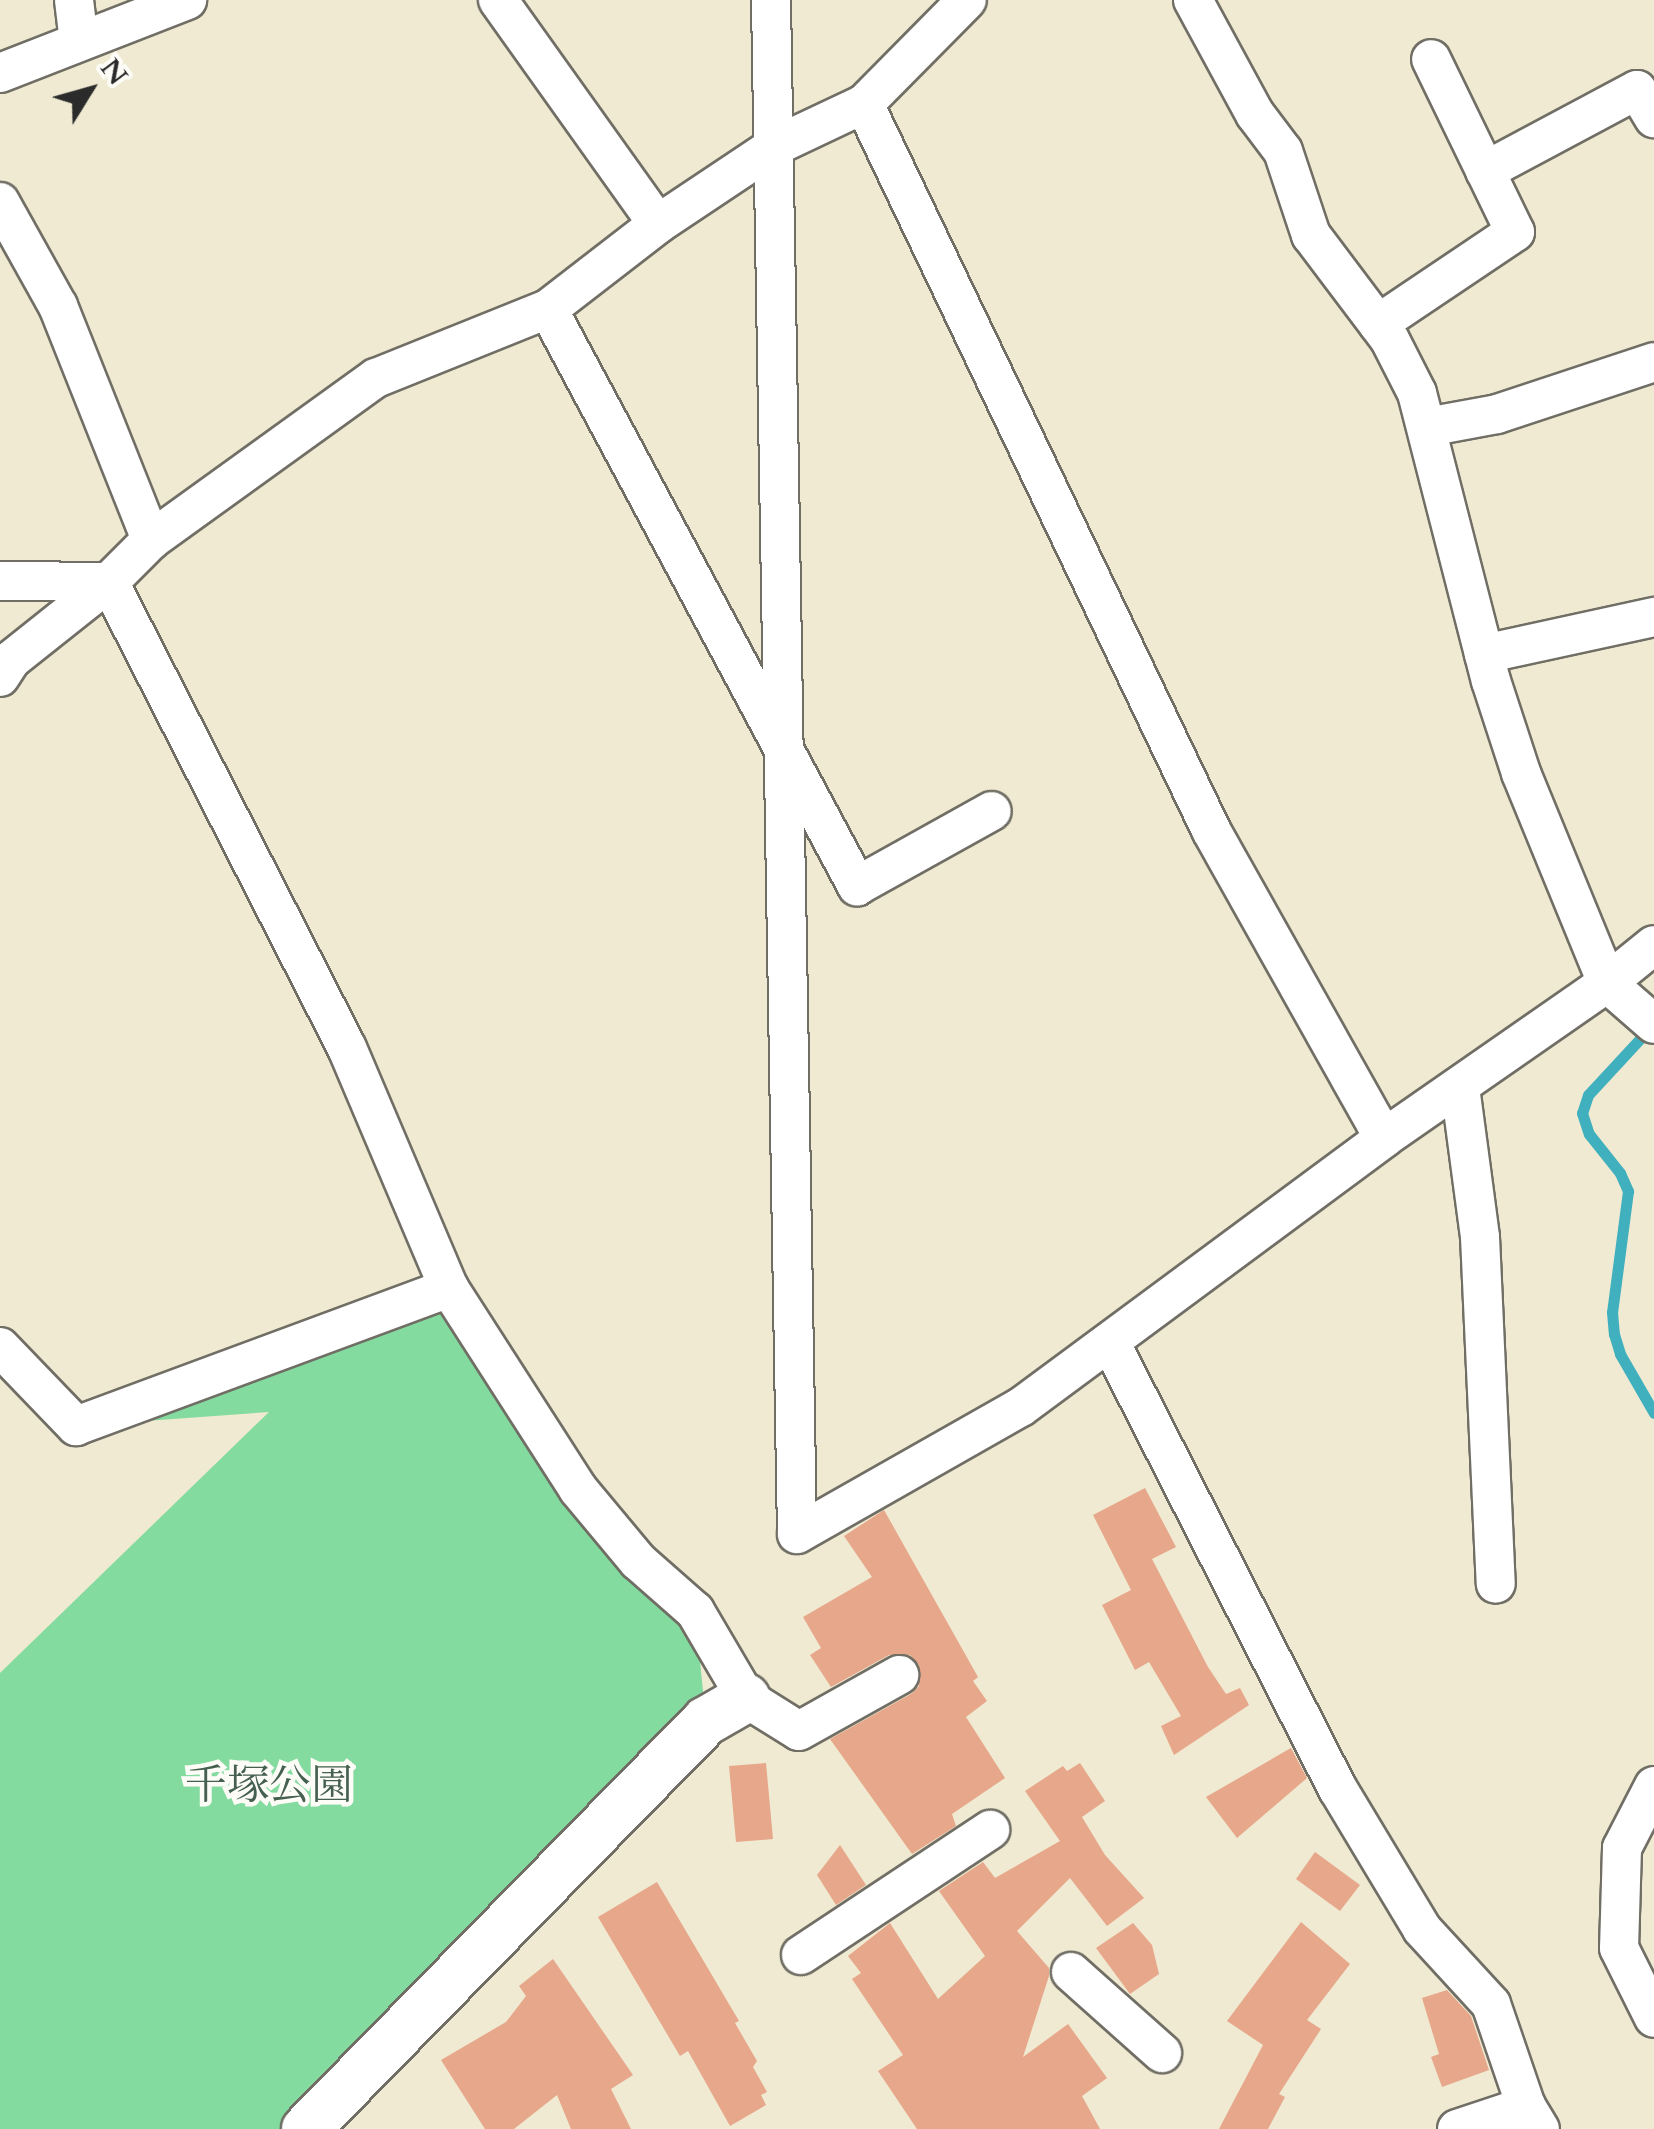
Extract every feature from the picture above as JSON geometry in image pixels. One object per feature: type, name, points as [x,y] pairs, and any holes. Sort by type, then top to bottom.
[{"type":"street","points":[[74,0],[80,42]]},
{"type":"street","points":[[0,73],[187,0]]},
{"type":"street","points":[[498,0],[658,224]]},
{"type":"street","points":[[771,0],[797,1534],[1020,1408],[1384,1138],[1608,982],[1654,945]]},
{"type":"street","points":[[0,677],[10,660],[109,582],[152,540],[376,378],[548,309],[658,224],[775,146],[864,104],[967,0]]},
{"type":"street","points":[[1193,0],[1254,114],[1283,151],[1311,235],[1378,324],[1417,393],[1484,654],[1522,773],[1608,982],[1654,1024]]},
{"type":"street","points":[[1378,324],[1515,232],[1431,59]]},
{"type":"street","points":[[1485,170],[1637,90],[1654,118]]},
{"type":"street","points":[[864,104],[1211,830],[1384,1138]]},
{"type":"street","points":[[0,202],[58,306],[152,540]]},
{"type":"street","points":[[548,309],[784,757],[857,886],[992,812]]},
{"type":"street","points":[[1427,427],[1497,414],[1654,362]]},
{"type":"street","points":[[0,581],[109,582]]},
{"type":"street","points":[[109,582],[347,1048],[449,1288],[578,1489],[638,1561],[695,1611],[746,1698],[799,1732],[900,1675]]},
{"type":"street","points":[[1484,654],[1654,617]]},
{"type":"street","points":[[1460,1087],[1480,1237],[1496,1584]]},
{"type":"street","points":[[0,1347],[76,1426],[449,1288]]},
{"type":"street","points":[[1111,1344],[1338,1790],[1422,1929],[1491,2004],[1533,2117],[1458,2129]]},
{"type":"street","points":[[306,2129],[706,1721],[746,1698]]},
{"type":"street","points":[[1654,1786],[1622,1848],[1619,1948],[1654,2018]]},
{"type":"street","points":[[802,1955],[990,1830]]},
{"type":"street","points":[[1071,1972],[1162,2052]]},
{"type":"green space","name":"千塚公園","points":[[449,1288],[578,1489],[695,1611],[706,1721],[306,2129],[0,2129],[0,1673],[269,1412],[76,1426]]},
{"type":"building","points":[[1145,1488],[1176,1547],[1152,1559],[1208,1667],[1226,1694],[1240,1688],[1249,1705],[1174,1755],[1161,1726],[1181,1716],[1149,1662],[1135,1670],[1102,1605],[1131,1590],[1093,1515]]},
{"type":"building","points":[[884,1510],[978,1677],[973,1681],[987,1701],[966,1717],[1005,1778],[952,1814],[956,1826],[912,1854],[830,1739],[911,1694],[919,1686],[919,1665],[910,1655],[889,1655],[831,1687],[810,1655],[821,1648],[803,1617],[872,1577],[844,1536]]},
{"type":"building","points":[[1291,1748],[1307,1778],[1237,1838],[1206,1797]]},
{"type":"building","points":[[766,1763],[773,1839],[736,1842],[729,1766]]},
{"type":"building","points":[[1080,1763],[1105,1801],[1082,1817],[1105,1855],[1144,1898],[1107,1926],[1070,1878],[1017,1931],[1049,1968],[1023,2057],[1068,2024],[1107,2078],[1082,2096],[1100,2129],[917,2129],[878,2071],[903,2055],[852,1979],[861,1973],[848,1956],[890,1923],[938,1999],[985,1956],[939,1891],[983,1862],[995,1878],[1060,1841],[1025,1791],[1063,1766],[1067,1771]]},
{"type":"building","points":[[840,1845],[866,1885],[836,1905],[817,1875]]},
{"type":"building","points":[[1315,1852],[1360,1885],[1340,1911],[1296,1879]]},
{"type":"building","points":[[657,1882],[739,2021],[735,2023],[757,2061],[753,2067],[767,2092],[761,2095],[766,2105],[730,2126],[688,2051],[680,2056],[598,1917]]},
{"type":"building","points":[[1301,1922],[1350,1964],[1307,2020],[1321,2029],[1279,2094],[1285,2097],[1268,2129],[1219,2129],[1263,2045],[1227,2021]]},
{"type":"building","points":[[1133,1923],[1152,1945],[1159,1974],[1130,1994],[1096,1948]]},
{"type":"building","points":[[553,1959],[633,2075],[611,2089],[631,2129],[571,2129],[557,2095],[514,2129],[485,2129],[441,2060],[506,2022],[526,1996],[519,1986]]},
{"type":"building","points":[[1447,1990],[1471,2016],[1489,2070],[1442,2087],[1431,2057],[1439,2054],[1422,1998]]},
{"type":"waterway","points":[[1650,1028],[1588,1095],[1582,1113],[1589,1134],[1620,1173],[1628,1191],[1612,1312],[1614,1334],[1620,1354],[1654,1413]]}]
